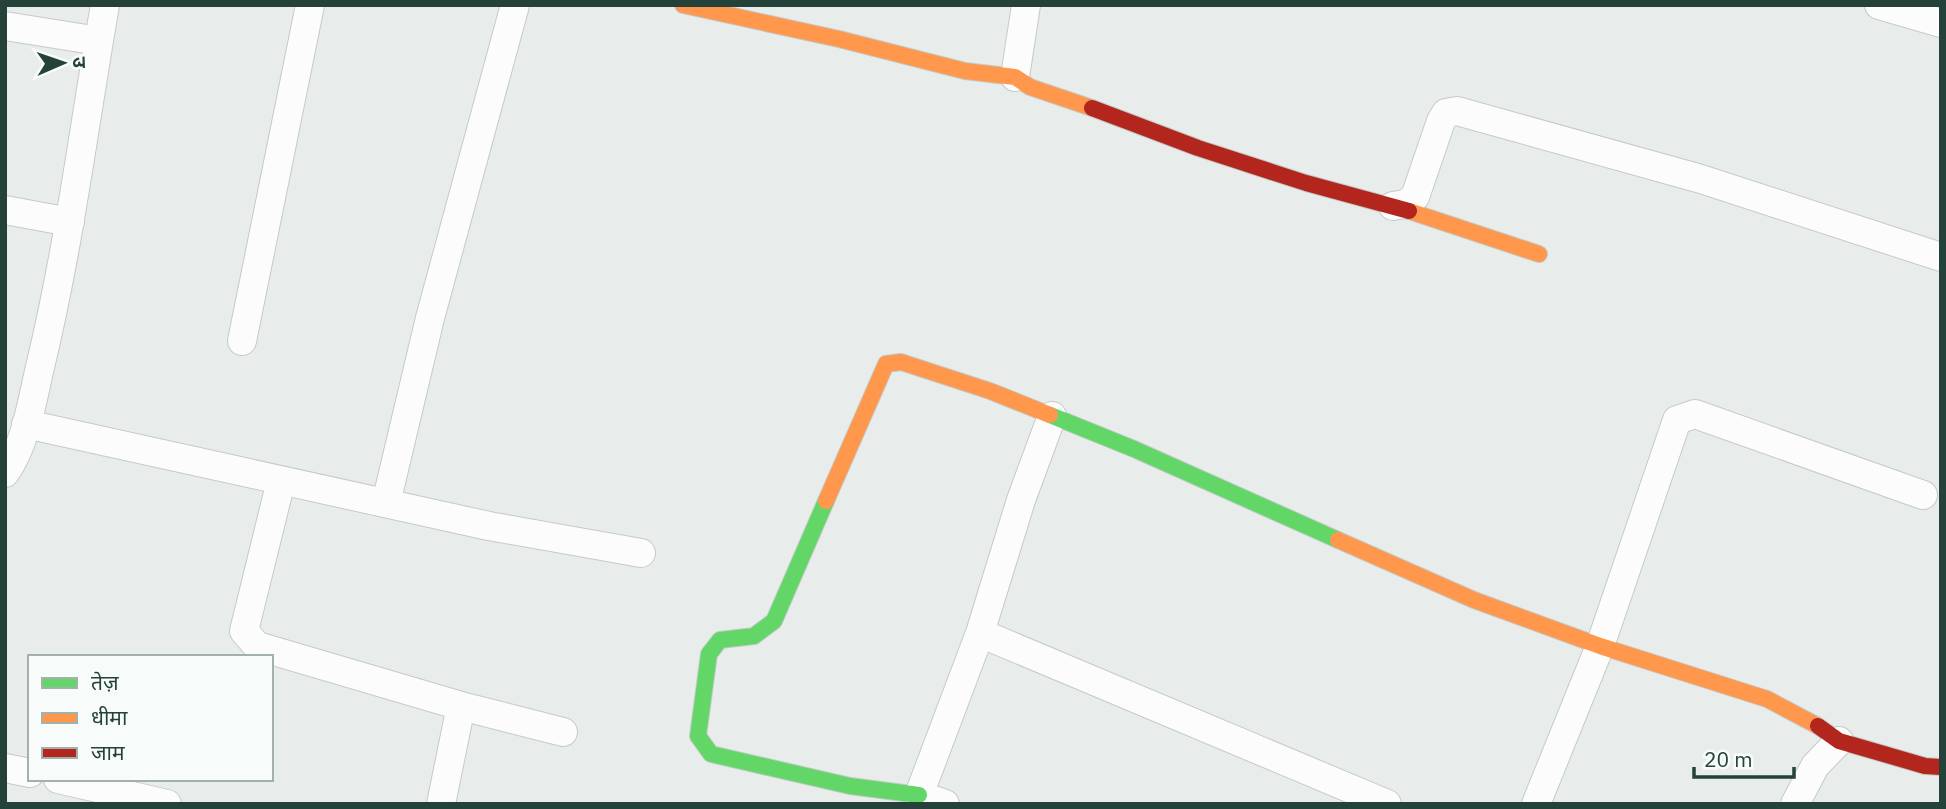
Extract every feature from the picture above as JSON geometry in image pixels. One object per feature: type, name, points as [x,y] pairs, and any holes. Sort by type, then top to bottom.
[{"type":"street","points":[[5,473],[26,424],[54,308],[105,5]]},
{"type":"street","points":[[242,341],[310,5]]},
{"type":"street","points":[[386,503],[430,318],[515,5]]},
{"type":"street","points":[[683,5],[965,71],[1015,77],[1030,87],[1198,148],[1306,183],[1393,206],[1539,254]]},
{"type":"street","points":[[1015,77],[1027,5]]},
{"type":"street","points":[[1879,5],[1941,23]]},
{"type":"street","points":[[5,26],[99,41]]},
{"type":"street","points":[[1393,206],[1405,204],[1415,197],[1441,121],[1446,113],[1457,111],[1701,179],[1941,257]]},
{"type":"street","points":[[5,210],[70,222]]},
{"type":"street","points":[[1052,416],[1021,499],[932,799],[850,786],[711,754],[698,736],[709,654],[720,640],[754,636],[774,621],[886,364],[901,362],[990,390],[1134,449],[1463,595],[1600,646],[1767,699],[1808,719],[1839,741],[1925,766],[1941,767]]},
{"type":"street","points":[[1536,804],[1600,646],[1677,420],[1695,414],[1923,495]]},
{"type":"street","points":[[26,424],[489,526],[641,553]]},
{"type":"street","points":[[281,481],[244,631],[257,646],[461,706],[563,732]]},
{"type":"street","points":[[981,633],[1387,804]]},
{"type":"street","points":[[441,804],[461,706]]},
{"type":"street","points":[[1796,804],[1815,766],[1839,741]]},
{"type":"street","points":[[5,768],[28,773]]},
{"type":"street","points":[[67,781],[167,804]]},
{"type":"traffic: fast","points":[[1050,415],[1134,449],[1338,540]]},
{"type":"traffic: fast","points":[[826,501],[774,621],[754,636],[720,640],[709,654],[698,736],[711,754],[850,786],[919,795]]},
{"type":"traffic: slow","points":[[683,5],[839,39],[965,71],[1015,77],[1030,87],[1092,108]]},
{"type":"traffic: slow","points":[[1409,211],[1539,254]]},
{"type":"traffic: slow","points":[[826,501],[886,364],[901,362],[990,391],[1050,415]]},
{"type":"traffic: slow","points":[[1338,540],[1474,600],[1600,646],[1767,699],[1818,726]]},
{"type":"traffic: jam","points":[[1092,108],[1198,148],[1306,183],[1409,211]]},
{"type":"traffic: jam","points":[[1818,726],[1839,741],[1925,766],[1941,767]]}]
